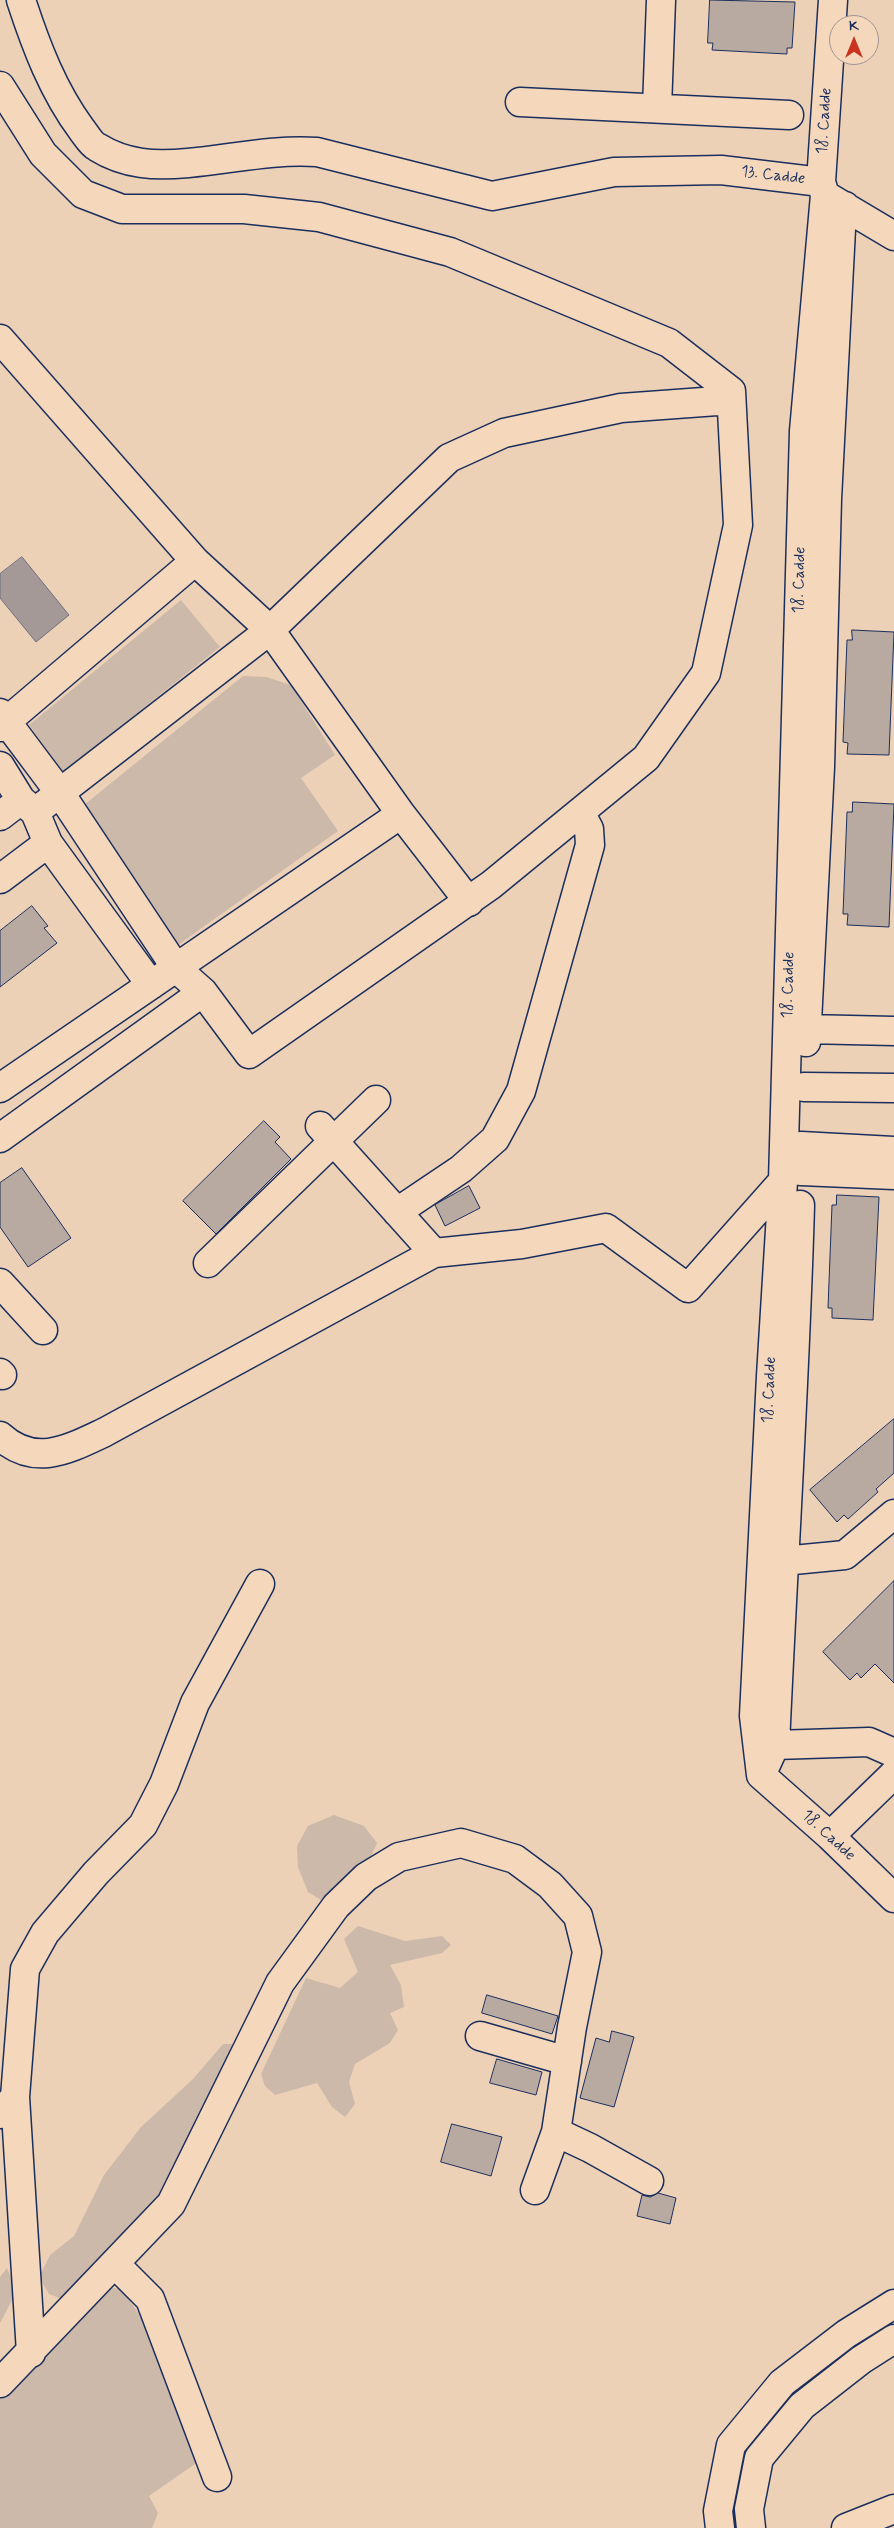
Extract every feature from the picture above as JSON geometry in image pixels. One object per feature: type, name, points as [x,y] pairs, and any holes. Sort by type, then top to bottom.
[{"type":"street","name":"13. Cadde","points":[[21,0],[33,39],[64,106],[95,146],[126,161],[155,164],[188,163],[287,150],[317,152],[492,196],[614,172],[721,170],[830,195],[894,236]]},
{"type":"street","points":[[657,108],[660,0]]},
{"type":"street","name":"18. Cadde","points":[[761,1775],[775,1745],[783,1561],[794,1385],[804,430],[830,195],[833,0]]},
{"type":"street","points":[[0,86],[42,154],[83,194],[122,209],[244,209],[319,217],[450,252],[669,343],[731,391],[738,525],[706,673],[646,758],[469,902],[249,1054],[203,992],[176,968],[60,793],[2,721],[195,562]]},
{"type":"street","points":[[520,102],[789,115]]},
{"type":"street","name":"18. Cadde","points":[[830,195],[841,229],[827,499],[820,768],[804,1087],[771,1376],[754,1716],[761,1775],[830,1836],[894,1898]]},
{"type":"street","points":[[0,339],[195,562],[270,630],[401,814],[469,902]]},
{"type":"street","points":[[19,810],[60,793],[270,630],[449,458],[504,433],[621,408],[731,400]]},
{"type":"street","points":[[0,766],[19,810],[48,843],[151,985]]},
{"type":"street","points":[[397,1212],[461,1169],[495,1139],[521,1091],[590,845],[589,829],[580,812]]},
{"type":"street","points":[[0,1088],[96,1020],[151,985],[401,814]]},
{"type":"street","points":[[0,879],[48,843]]},
{"type":"street","points":[[0,1138],[203,992]]},
{"type":"street","points":[[96,1020],[122,1051]]},
{"type":"street","points":[[806,1029],[894,1031]]},
{"type":"street","points":[[804,1087],[894,1088]]},
{"type":"street","points":[[208,1264],[327,1134],[376,1100]]},
{"type":"street","points":[[327,1134],[434,1253]]},
{"type":"street","points":[[0,1436],[11,1446],[27,1451],[49,1454],[65,1451],[105,1432],[434,1253],[522,1244],[606,1228],[688,1288],[795,1166],[894,1151]]},
{"type":"street","points":[[795,1166],[894,1175]]},
{"type":"street","points":[[0,1283],[43,1330]]},
{"type":"street","points":[[783,1561],[845,1555],[894,1514]]},
{"type":"street","points":[[32,2353],[8,2105],[25,1969],[45,1932],[96,1873],[143,1825],[164,1784],[195,1702],[260,1584]]},
{"type":"street","points":[[775,1745],[868,1742],[894,1753]]},
{"type":"street","points":[[830,1836],[894,1774]]},
{"type":"street","points":[[0,2383],[32,2353],[171,2204],[280,1983],[336,1906],[366,1877],[399,1858],[461,1843],[514,1858],[550,1885],[578,1916],[587,1952],[556,2132],[535,2190]]},
{"type":"street","points":[[480,2036],[567,2061]]},
{"type":"street","points":[[556,2132],[649,2180]]},
{"type":"street","points":[[115,2264],[150,2299],[217,2477]]},
{"type":"street","points":[[720,2528],[718,2511],[731,2445],[782,2383],[846,2334],[894,2304]]},
{"type":"street","points":[[751,2528],[749,2509],[759,2458],[802,2406],[861,2360],[894,2339]]},
{"type":"street","points":[[846,2528],[894,2509]]},
{"type":"shaded area","points":[[22,557],[69,615],[36,642],[0,598],[0,574]]},
{"type":"shaded area","points":[[181,600],[220,647],[63,772],[29,725]]},
{"type":"shaded area","points":[[243,676],[266,677],[291,685],[335,755],[301,778],[338,831],[178,945],[84,805]]},
{"type":"shaded area","points":[[334,1815],[364,1826],[377,1843],[368,1863],[321,1900],[308,1892],[298,1867],[297,1846],[308,1826]]},
{"type":"shaded area","points":[[358,1926],[405,1941],[442,1936],[451,1945],[442,1953],[390,1965],[401,1985],[404,2007],[390,2013],[398,2030],[390,2043],[355,2064],[349,2082],[355,2104],[345,2117],[332,2107],[317,2083],[275,2095],[265,2086],[261,2074],[306,1978],[340,1988],[358,1972],[344,1939]]},
{"type":"shaded area","points":[[223,2044],[238,2044],[164,2189],[103,2258],[62,2299],[49,2294],[39,2277],[50,2255],[74,2236],[104,2175],[141,2127],[193,2079]]},
{"type":"shaded area","points":[[7,2268],[17,2291],[0,2323],[0,2277]]},
{"type":"shaded area","points":[[104,2287],[122,2289],[143,2320],[202,2459],[149,2496],[158,2513],[152,2528],[0,2528],[0,2393]]},
{"type":"building","points":[[710,0],[795,2],[792,48],[787,48],[787,54],[712,50],[713,43],[708,43]]},
{"type":"building","points":[[852,630],[894,632],[889,755],[847,754],[848,743],[843,742],[847,640],[852,640]]},
{"type":"building","points":[[853,802],[894,804],[889,927],[847,925],[848,914],[843,914],[847,812],[852,812]]},
{"type":"building","points":[[32,906],[48,926],[44,928],[57,943],[0,987],[0,931]]},
{"type":"building","points":[[264,1121],[280,1137],[275,1142],[291,1159],[216,1234],[183,1201]]},
{"type":"building","points":[[22,1168],[71,1238],[28,1267],[0,1227],[0,1183]]},
{"type":"building","points":[[469,1186],[480,1208],[445,1226],[435,1205]]},
{"type":"building","points":[[837,1195],[879,1197],[873,1320],[832,1318],[832,1308],[828,1308],[832,1205],[836,1205]]},
{"type":"building","points":[[894,1419],[894,1473],[876,1489],[878,1492],[848,1519],[844,1515],[837,1522],[810,1490]]},
{"type":"building","points":[[894,1581],[894,1683],[875,1664],[861,1678],[857,1673],[850,1680],[823,1652]]},
{"type":"building","points":[[487,1995],[558,2016],[552,2034],[482,2013]]},
{"type":"building","points":[[612,2031],[634,2037],[614,2107],[580,2098],[596,2038],[609,2042]]},
{"type":"building","points":[[497,2059],[542,2072],[536,2095],[490,2083]]},
{"type":"building","points":[[452,2124],[502,2137],[491,2176],[441,2162]]},
{"type":"building","points":[[658,2193],[676,2198],[670,2224],[637,2216],[642,2195],[650,2197]]}]
